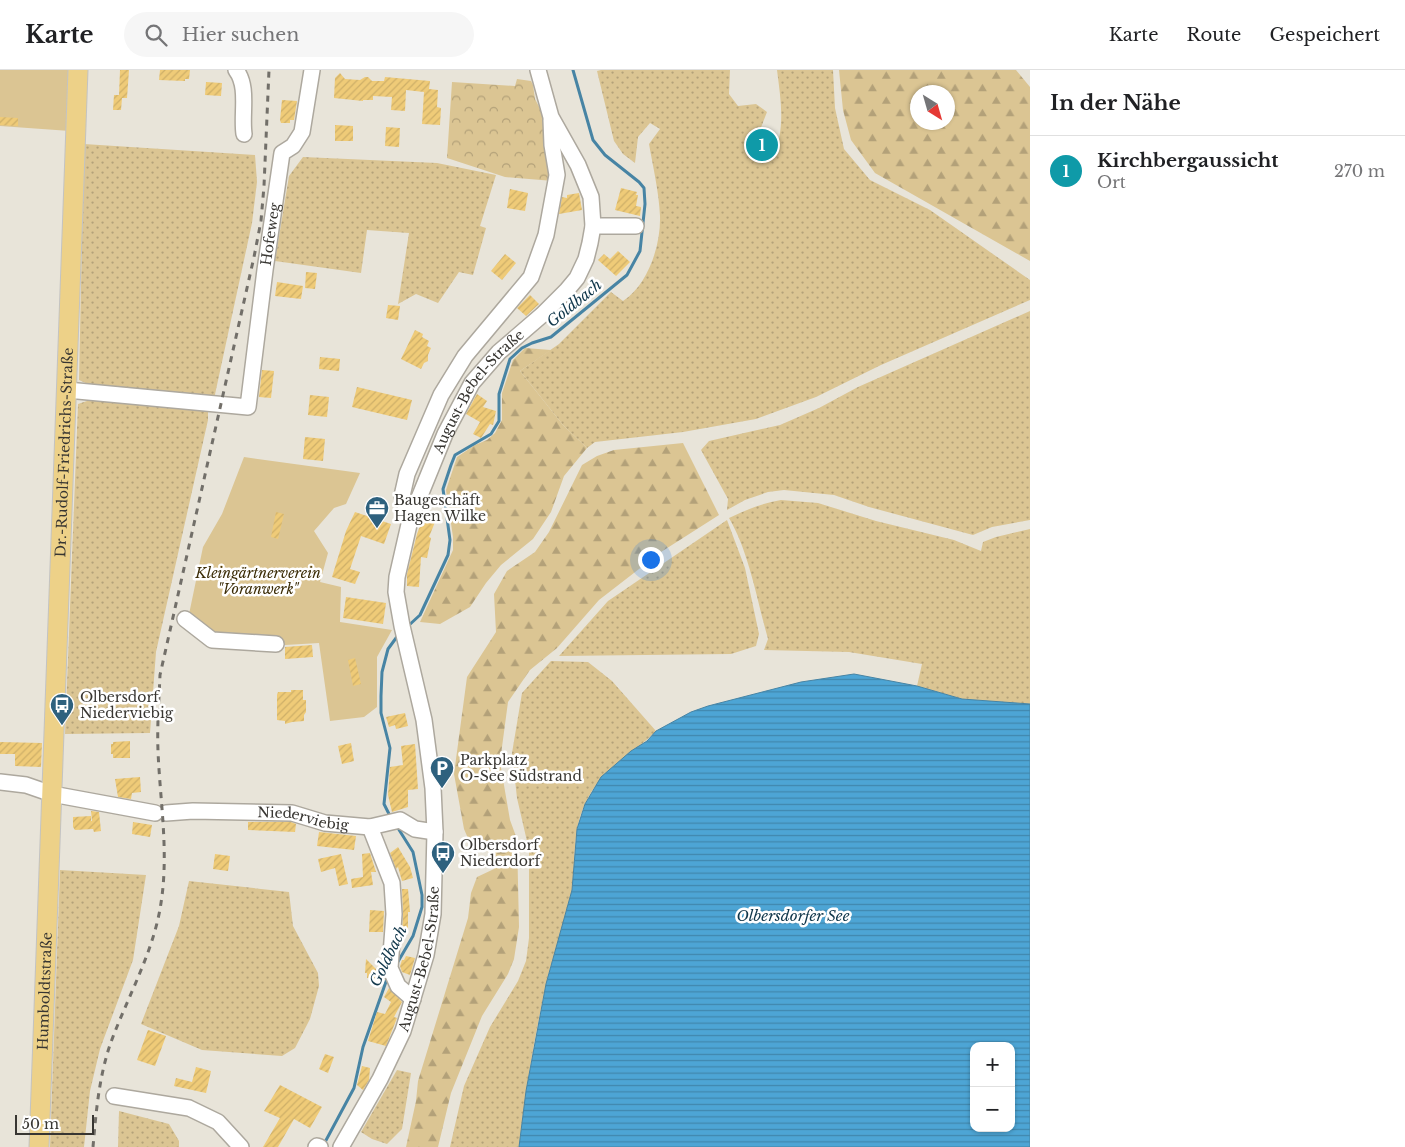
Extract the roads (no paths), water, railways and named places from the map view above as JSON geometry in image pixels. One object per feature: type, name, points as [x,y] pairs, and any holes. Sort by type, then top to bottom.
[{"type":"main road","name":"Dr.-Rudolf-Friedrichs-Straße","points":[[51,834],[78,70]]},
{"type":"main road","name":"Humboldtstraße","points":[[39,1147],[51,834]]},
{"type":"street","points":[[236,70],[242,82],[244,134]]},
{"type":"street","name":"Hofeweg","points":[[67,390],[248,407],[282,153],[293,146],[302,132],[312,70]]},
{"type":"street","name":"August-Bebel-Straße","points":[[410,520],[402,496],[407,474],[441,395],[465,356],[531,277],[543,243],[557,175],[552,145],[551,117],[538,70]]},
{"type":"street","name":"August-Bebel-Straße","points":[[341,1147],[395,1049],[414,999],[426,955],[433,914],[435,832],[433,788],[424,720],[396,592],[397,578],[410,520],[445,434],[472,383],[499,352],[542,315],[576,278],[586,259],[593,226],[591,198],[586,182],[551,117]]},
{"type":"street","points":[[593,226],[636,226]]},
{"type":"street","points":[[185,619],[212,640],[276,644]]},
{"type":"street","name":"Niederviebig","points":[[0,782],[26,785],[52,794],[161,813],[193,811],[292,813],[325,824],[370,827],[394,822],[414,829],[435,832]]},
{"type":"street","points":[[370,827],[392,882],[394,914],[392,974],[398,986],[414,999]]},
{"type":"street","points":[[114,1096],[188,1108],[218,1122],[241,1147]]},
{"type":"water","name":"Olbersdorfer See","points":[[854,674],[917,686],[962,699],[1030,704],[1030,1147],[519,1147],[526,1091],[546,984],[572,890],[577,829],[585,804],[601,777],[631,751],[647,741],[656,731],[691,712],[801,682]]},
{"type":"waterway","name":"Goldbach","points":[[407,627],[420,615],[448,555],[450,540],[443,489],[451,465],[455,455],[491,434],[499,421],[499,394],[510,359],[522,348],[551,337],[627,275],[640,251],[645,204],[644,188],[605,155],[593,140],[573,70]]},
{"type":"waterway","name":"Goldbach","points":[[391,818],[384,804],[390,748],[381,713],[382,672],[388,649],[399,634]]},
{"type":"waterway","name":"Goldbach","points":[[396,825],[413,852],[422,895],[422,907],[413,936],[396,965]]},
{"type":"waterway","name":"Goldbach","points":[[324,1144],[354,1088],[363,1047],[388,976]]},
{"type":"railway","points":[[93,1147],[99,1094],[107,1055],[147,956],[158,921],[161,903],[164,846],[158,741],[160,675],[261,221],[269,70]]},
{"type":"place","name":"Kirchbergaussicht","points":[[762,145]]},
{"type":"place","name":"Baugeschäft Hagen Wilke","points":[[377,529]]},
{"type":"place","name":"Olbersdorf Niederviebig","points":[[62,726]]},
{"type":"place","name":"Parkplatz O-See Südstrand","points":[[442,789]]},
{"type":"place","name":"Olbersdorf Niederdorf","points":[[443,874]]},
{"type":"park label","name":"Kleingärtnerverein \"Voranwerk\"","points":[[258,582]]}]
